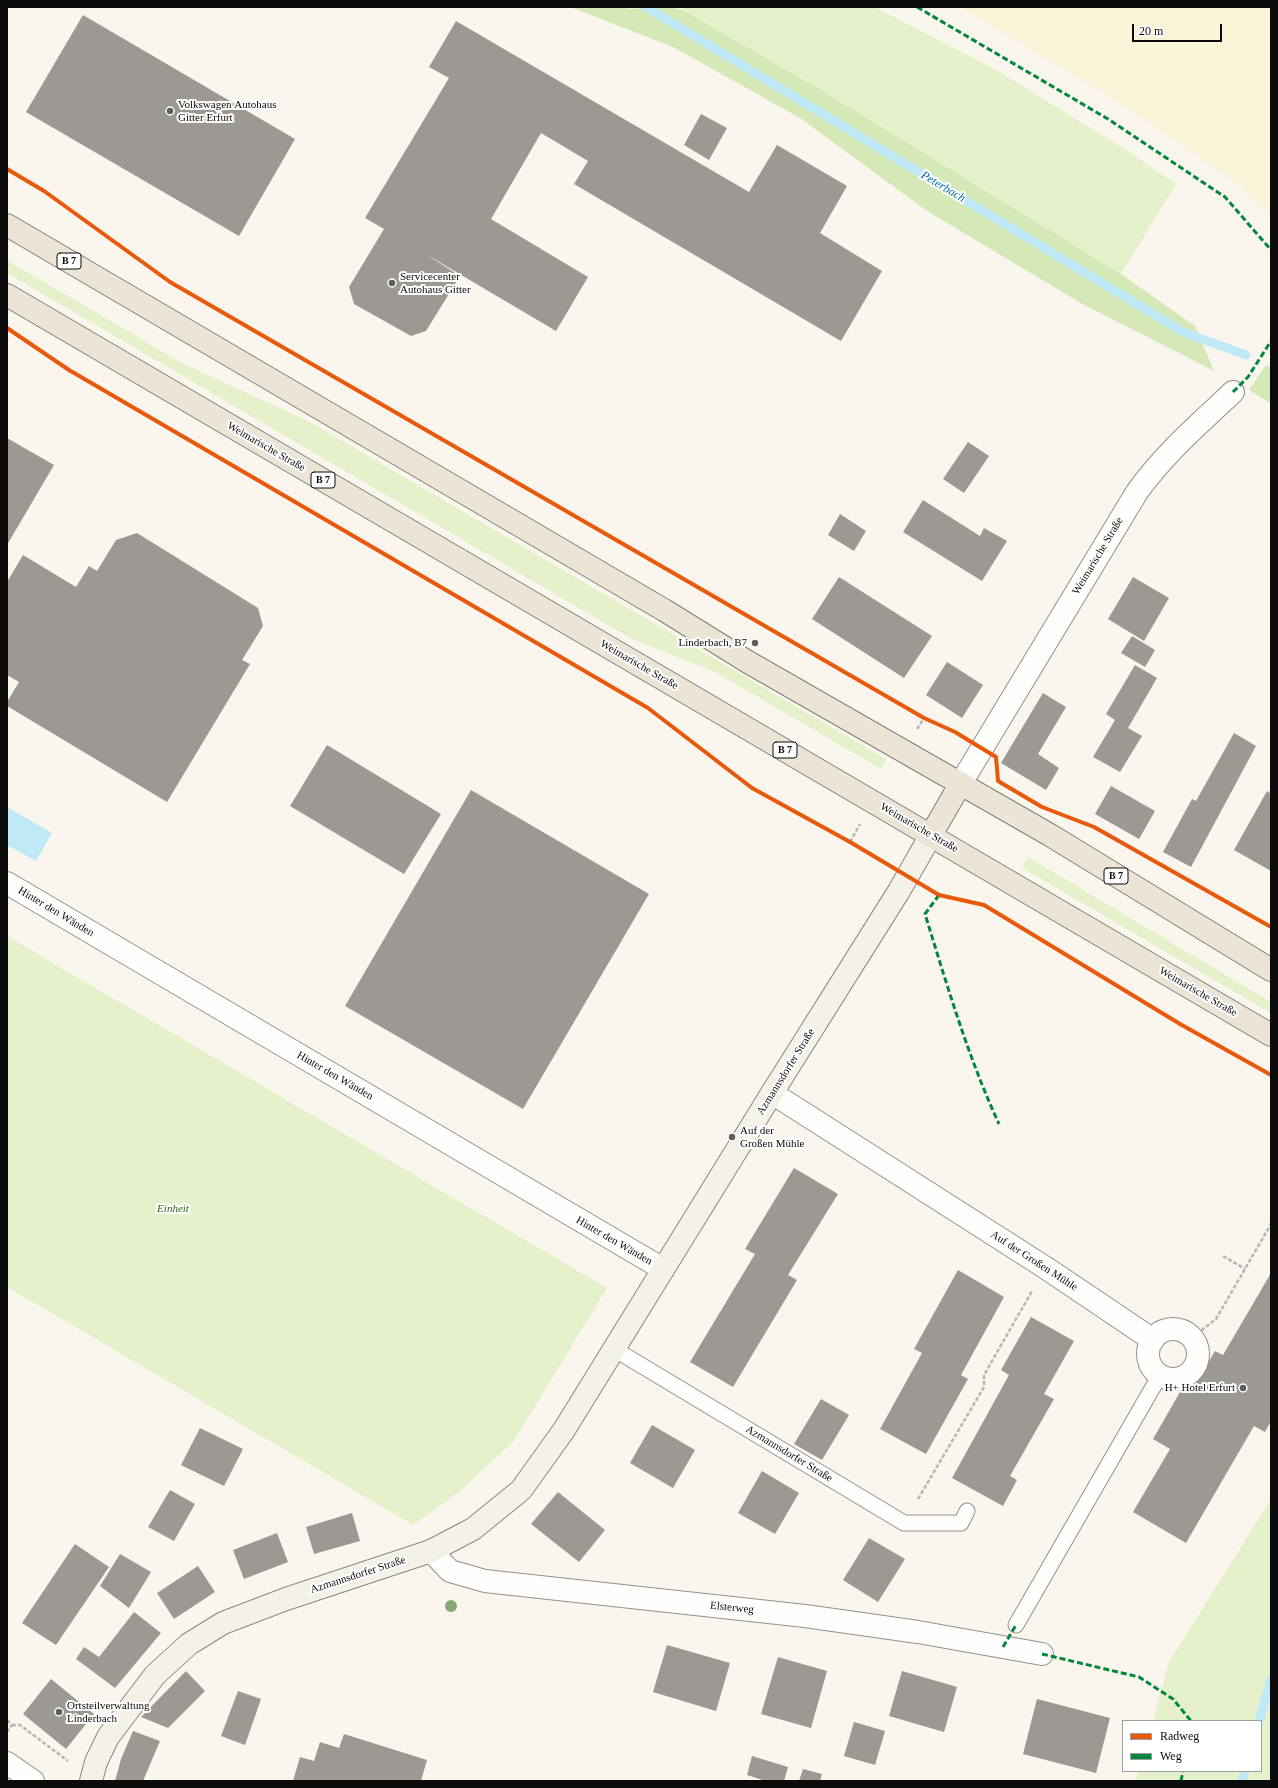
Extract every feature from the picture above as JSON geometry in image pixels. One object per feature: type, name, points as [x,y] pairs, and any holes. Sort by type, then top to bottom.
[{"type":"main road","name":"B 7","points":[[7,225],[650,602],[748,662],[1050,835],[1271,970]]},
{"type":"main road","name":"Weimarische Straße","points":[[7,295],[1271,1035]]},
{"type":"main road","points":[[931,835],[960,783]]},
{"type":"street","name":"Weimarische Straße","points":[[960,783],[1137,492],[1150,474],[1179,442],[1233,392]]},
{"type":"street","name":"Azmannsdorfer Straße","points":[[91,1781],[96,1762],[108,1737],[155,1676],[188,1644],[223,1623],[286,1599],[431,1551],[473,1529],[521,1490],[564,1430],[772,1093],[899,891],[931,835]]},
{"type":"street","name":"Hinter den Wänden","points":[[7,883],[663,1269]]},
{"type":"street","name":"Auf der Großen Mühle","points":[[772,1093],[1046,1268],[1153,1340]]},
{"type":"street","points":[[1173,1329],[1185,1332],[1192,1338],[1197,1346],[1200,1368],[1180,1378],[1171,1379],[1160,1375],[1153,1369],[1149,1361],[1149,1349],[1153,1340],[1164,1331],[1173,1329]]},
{"type":"street","name":"Elsterweg","points":[[431,1551],[450,1571],[485,1581],[805,1616],[918,1632],[1042,1654]]},
{"type":"street","points":[[7,1763],[33,1781]]},
{"type":"lane","name":"Azmannsdorfer Straße","points":[[614,1349],[904,1522],[961,1523],[967,1510]]},
{"type":"lane","points":[[1016,1625],[1160,1375]]},
{"type":"path","points":[[1192,1338],[1216,1319],[1271,1224]]},
{"type":"path","points":[[1223,1256],[1245,1269]]},
{"type":"path","points":[[904,1522],[984,1387],[984,1375],[1046,1268]]},
{"type":"path","points":[[7,1720],[12,1725],[20,1725],[69,1762]]},
{"type":"path","points":[[7,1732],[12,1725]]},
{"type":"shaded area","points":[[958,7],[1271,7],[1271,217],[1240,185],[1116,100],[988,23]]},
{"type":"green space","points":[[570,7],[624,7],[628,9],[670,7],[683,10],[823,91],[1121,274],[1195,326],[1214,371],[1084,305],[927,211],[800,118],[673,47]]},
{"type":"green space","points":[[684,7],[875,7],[998,71],[1126,150],[1176,184],[1121,274],[823,91],[683,10]]},
{"type":"green space","points":[[7,260],[182,363],[310,422],[886,759],[881,769],[717,673],[632,639],[7,273]]},
{"type":"green space","points":[[1266,365],[1271,368],[1271,404],[1249,390]]},
{"type":"green space","points":[[1028,857],[1271,1002],[1271,1013],[1022,868]]},
{"type":"green space","name":"Einheit","points":[[7,936],[607,1288],[514,1441],[458,1493],[413,1525],[7,1287]]},
{"type":"green space","points":[[1271,1499],[1271,1781],[1136,1781],[1139,1772],[1262,1772],[1262,1720],[1153,1720],[1169,1662]]},
{"type":"water","points":[[7,807],[52,833],[36,861],[7,845]]},
{"type":"building","points":[[83,15],[295,139],[239,236],[26,112]]},
{"type":"building","points":[[456,21],[749,192],[777,145],[847,186],[820,233],[882,271],[841,341],[574,184],[588,161],[541,133],[491,219],[588,277],[556,331],[424,253],[460,276],[426,331],[411,336],[354,304],[349,287],[384,229],[365,218],[449,78],[429,67]]},
{"type":"building","points":[[701,114],[727,128],[709,160],[684,145]]},
{"type":"building","points":[[7,438],[54,465],[7,545]]},
{"type":"building","points":[[968,442],[989,456],[964,493],[943,479]]},
{"type":"building","points":[[923,500],[980,536],[984,528],[1007,541],[982,581],[903,532]]},
{"type":"building","points":[[840,514],[866,531],[854,551],[828,535]]},
{"type":"building","points":[[137,533],[258,608],[263,626],[242,660],[250,664],[167,802],[7,706],[7,702],[19,682],[7,675],[7,582],[23,555],[76,587],[89,566],[97,571],[116,540]]},
{"type":"building","points":[[839,577],[932,636],[904,678],[812,619]]},
{"type":"building","points":[[1133,577],[1169,598],[1144,641],[1108,619]]},
{"type":"building","points":[[1132,636],[1155,650],[1145,667],[1121,653]]},
{"type":"building","points":[[947,662],[983,685],[962,718],[926,695]]},
{"type":"building","points":[[1135,665],[1157,678],[1128,728],[1142,736],[1120,772],[1093,757],[1115,720],[1106,714]]},
{"type":"building","points":[[1043,693],[1066,707],[1038,754],[1059,768],[1046,790],[1001,763]]},
{"type":"building","points":[[1234,733],[1256,746],[1191,867],[1163,852],[1192,799],[1196,801]]},
{"type":"building","points":[[327,745],[441,814],[404,874],[290,806]]},
{"type":"building","points":[[1111,786],[1155,811],[1139,839],[1095,814]]},
{"type":"building","points":[[471,790],[649,894],[523,1109],[345,1006]]},
{"type":"building","points":[[1267,791],[1271,794],[1271,871],[1234,850]]},
{"type":"building","points":[[794,1168],[838,1194],[788,1275],[797,1280],[733,1387],[690,1362],[755,1254],[745,1249]]},
{"type":"building","points":[[958,1270],[1004,1297],[961,1375],[968,1379],[926,1454],[880,1429],[922,1353],[914,1349]]},
{"type":"building","points":[[1271,1273],[1271,1421],[1265,1432],[1254,1426],[1186,1543],[1133,1512],[1170,1449],[1153,1439],[1184,1385],[1192,1390],[1215,1351],[1223,1355]]},
{"type":"building","points":[[1031,1317],[1074,1341],[1044,1394],[1054,1399],[1010,1476],[1017,1480],[1003,1506],[952,1478],[1009,1375],[1001,1370]]},
{"type":"building","points":[[821,1399],[849,1415],[822,1460],[794,1444]]},
{"type":"building","points":[[652,1425],[695,1450],[673,1488],[630,1463]]},
{"type":"building","points":[[200,1428],[243,1449],[224,1486],[181,1465]]},
{"type":"building","points":[[762,1471],[799,1493],[775,1534],[738,1513]]},
{"type":"building","points":[[170,1490],[195,1504],[174,1541],[148,1527]]},
{"type":"building","points":[[558,1492],[605,1530],[579,1562],[531,1524]]},
{"type":"building","points":[[352,1513],[360,1541],[314,1554],[306,1527]]},
{"type":"building","points":[[277,1533],[288,1562],[244,1579],[233,1550]]},
{"type":"building","points":[[869,1538],[905,1559],[878,1602],[843,1580]]},
{"type":"building","points":[[75,1544],[109,1567],[56,1645],[22,1623]]},
{"type":"building","points":[[120,1554],[151,1572],[129,1608],[100,1586]]},
{"type":"building","points":[[198,1566],[215,1592],[174,1619],[157,1593]]},
{"type":"building","points":[[134,1612],[161,1633],[115,1688],[76,1659],[84,1647],[99,1657]]},
{"type":"building","points":[[667,1645],[730,1663],[716,1711],[653,1692]]},
{"type":"building","points":[[778,1657],[827,1671],[811,1728],[761,1714]]},
{"type":"building","points":[[186,1671],[205,1691],[168,1728],[141,1717]]},
{"type":"building","points":[[902,1671],[957,1687],[944,1732],[889,1716]]},
{"type":"building","points":[[51,1679],[94,1714],[66,1749],[23,1714]]},
{"type":"building","points":[[238,1691],[261,1699],[245,1745],[221,1736]]},
{"type":"building","points":[[1037,1699],[1110,1718],[1096,1773],[1023,1754]]},
{"type":"building","points":[[854,1722],[885,1731],[875,1765],[844,1756]]},
{"type":"building","points":[[133,1731],[160,1741],[143,1781],[115,1781],[121,1759]]},
{"type":"building","points":[[344,1734],[427,1760],[421,1781],[293,1781],[300,1757],[314,1761],[320,1742],[339,1748]]},
{"type":"building","points":[[752,1756],[788,1767],[784,1781],[766,1781],[747,1775]]},
{"type":"building","points":[[803,1769],[822,1774],[820,1781],[799,1781]]},
{"type":"waterway","name":"Peterbach","points":[[646,7],[1183,332],[1246,355]]},
{"type":"waterway","points":[[1259,1720],[1271,1680]]},
{"type":"waterway","points":[[1242,1781],[1245,1772]]},
{"type":"marked path","points":[[917,7],[1108,119],[1225,197],[1271,250]]},
{"type":"marked path","points":[[1233,392],[1248,377],[1271,341]]},
{"type":"marked path","points":[[939,895],[925,914],[977,1073],[999,1124]]},
{"type":"marked path","points":[[1003,1647],[1016,1625]]},
{"type":"marked path","points":[[1042,1654],[1139,1677],[1173,1699],[1190,1720]]},
{"type":"marked path","points":[[1181,1781],[1183,1772]]},
{"type":"cycle path","points":[[7,169],[44,191],[170,282],[924,718],[955,732],[996,757],[998,781],[1042,807],[1094,827],[1271,927]]},
{"type":"cycle path","points":[[7,328],[69,370],[648,708],[752,788],[850,842],[939,895],[984,905],[1180,1024],[1271,1075]]},
{"type":"place","name":"Volkswagen Autohaus Gitter Erfurt","points":[[170,111]]},
{"type":"place","name":"Servicecenter Autohaus Gitter","points":[[392,283]]},
{"type":"place","name":"Linderbach, B7","points":[[755,643]]},
{"type":"place","name":"Auf der Großen Mühle","points":[[732,1137]]},
{"type":"place","name":"H+ Hotel Erfurt","points":[[1243,1388]]},
{"type":"place","name":"Ortsteilverwaltung Linderbach","points":[[59,1712]]}]
